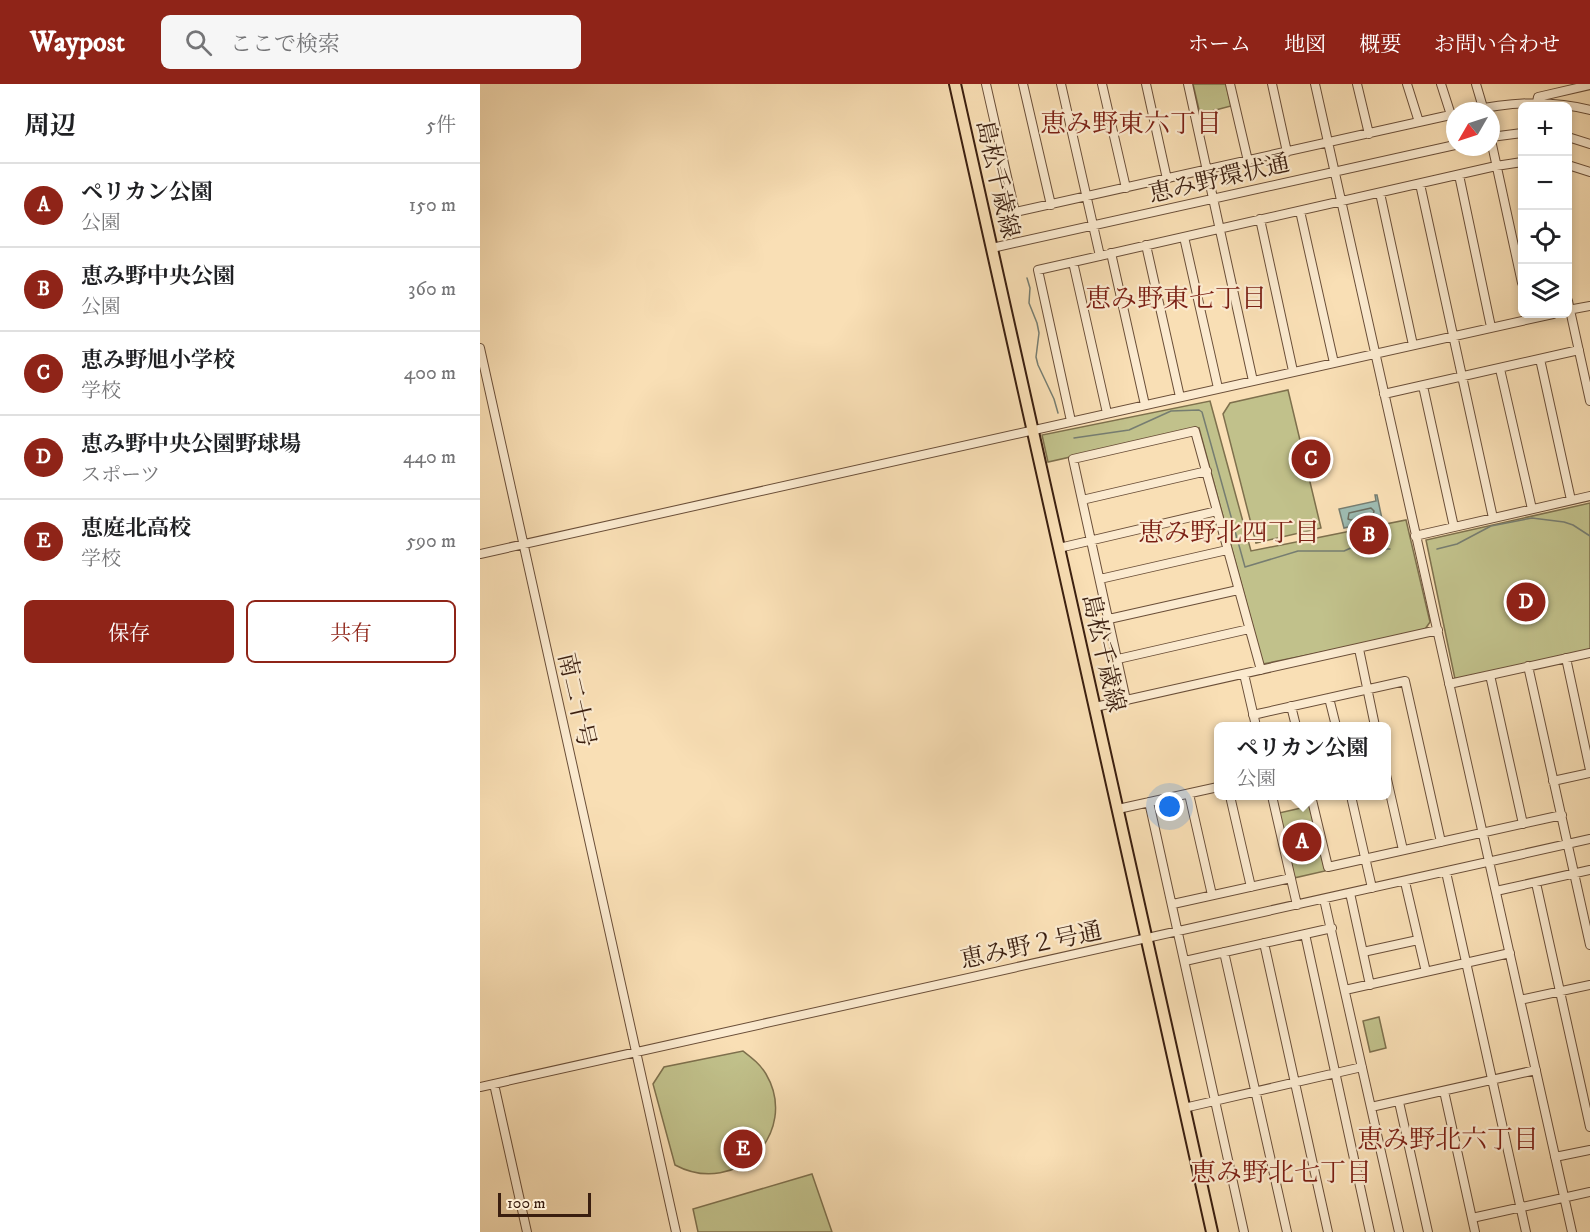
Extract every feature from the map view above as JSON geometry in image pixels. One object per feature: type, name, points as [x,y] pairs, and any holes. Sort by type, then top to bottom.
[{"type":"main road","name":"島松千歳線","points":[[955,84],[1212,1232]]},
{"type":"street","points":[[986,84],[1016,212],[1446,116]]},
{"type":"street","points":[[1023,84],[1051,205]]},
{"type":"street","points":[[1061,84],[1100,256]]},
{"type":"street","points":[[1102,84],[1126,188]]},
{"type":"street","points":[[1146,84],[1167,178]]},
{"type":"street","points":[[1188,84],[1253,381]]},
{"type":"street","points":[[1230,84],[1248,161]]},
{"type":"street","points":[[1272,84],[1287,152]]},
{"type":"street","points":[[1315,84],[1572,1232]]},
{"type":"street","points":[[1357,84],[1368,134]]},
{"type":"street","points":[[1407,84],[1419,122]]},
{"type":"street","points":[[1441,84],[1448,102]]},
{"type":"street","points":[[1476,84],[1482,102]]},
{"type":"street","points":[[1537,102],[1538,97],[1590,84]]},
{"type":"street","points":[[1500,107],[1518,105]]},
{"type":"street","points":[[1572,106],[1590,110]]},
{"type":"street","points":[[1500,137],[1518,134]]},
{"type":"street","points":[[1572,138],[1590,144]]},
{"type":"street","name":"恵み野環状通","points":[[992,248],[1446,147]]},
{"type":"street","points":[[1494,156],[1518,265]]},
{"type":"street","points":[[1071,421],[1038,270],[1518,163]]},
{"type":"street","points":[[1572,166],[1590,172]]},
{"type":"street","points":[[1459,175],[1491,327]]},
{"type":"street","points":[[1420,184],[1493,518]]},
{"type":"street","points":[[1380,193],[1413,345]]},
{"type":"street","points":[[1300,211],[1334,363]]},
{"type":"street","points":[[1260,219],[1293,371]]},
{"type":"street","points":[[1184,237],[1218,388]]},
{"type":"street","points":[[1146,245],[1180,397]]},
{"type":"street","points":[[1111,253],[1145,405]]},
{"type":"street","points":[[1073,262],[1107,413]]},
{"type":"street","points":[[1572,307],[1590,306]]},
{"type":"street","points":[[480,554],[1452,337],[1523,318]]},
{"type":"street","points":[[1571,318],[1590,401]]},
{"type":"street","name":"南二十号","points":[[480,348],[676,1232]]},
{"type":"street","points":[[1384,394],[1579,350]]},
{"type":"street","points":[[1540,359],[1571,500]]},
{"type":"street","points":[[1500,369],[1532,509]]},
{"type":"street","points":[[1423,386],[1454,527]]},
{"type":"street","points":[[1126,700],[1073,459],[1195,431],[1261,670]]},
{"type":"street","points":[[1082,500],[1207,471]]},
{"type":"street","points":[[1415,536],[1590,496]]},
{"type":"street","points":[[1059,548],[1217,511]]},
{"type":"street","points":[[1100,579],[1227,550]]},
{"type":"street","points":[[1109,619],[1238,590]]},
{"type":"street","points":[[1118,658],[1249,629]]},
{"type":"street","points":[[1095,707],[1438,630]]},
{"type":"street","points":[[1359,649],[1374,722]]},
{"type":"street","points":[[1449,684],[1590,653]]},
{"type":"street","points":[[1553,781],[1590,771],[1566,658]]},
{"type":"street","points":[[1528,666],[1590,945]]},
{"type":"street","points":[[1244,674],[1255,722]]},
{"type":"street","points":[[1490,675],[1523,824]]},
{"type":"street","points":[[1253,715],[1405,681],[1441,842]]},
{"type":"street","points":[[1329,698],[1335,722]]},
{"type":"street","points":[[1291,706],[1295,722]]},
{"type":"street","points":[[1118,809],[1214,788]]},
{"type":"street","points":[[1189,794],[1212,895]]},
{"type":"street","points":[[1391,796],[1403,850]]},
{"type":"street","points":[[1231,800],[1251,887]]},
{"type":"street","points":[[1273,800],[1297,905]]},
{"type":"street","points":[[1312,800],[1328,867],[1562,815]]},
{"type":"street","points":[[1352,800],[1372,888]]},
{"type":"street","points":[[1149,802],[1244,1232]]},
{"type":"street","name":"恵み野２号通","points":[[480,1087],[495,1088],[638,1060],[1178,932],[1590,839]]},
{"type":"street","points":[[1496,891],[1590,870]]},
{"type":"street","points":[[1446,872],[1526,1232]]},
{"type":"street","points":[[1173,904],[1291,878]]},
{"type":"street","points":[[1404,882],[1426,972]]},
{"type":"street","points":[[1536,882],[1590,1127]]},
{"type":"street","points":[[1350,893],[1370,985]]},
{"type":"street","points":[[1324,899],[1397,1232]]},
{"type":"street","points":[[1185,961],[1332,928]]},
{"type":"street","points":[[1305,934],[1370,1232]]},
{"type":"street","points":[[1363,952],[1418,940]]},
{"type":"street","points":[[1264,943],[1328,1232]]},
{"type":"street","points":[[1224,952],[1287,1232]]},
{"type":"street","points":[[1345,990],[1510,953]]},
{"type":"street","points":[[1520,1000],[1590,984]]},
{"type":"street","points":[[1184,1108],[1362,1067]]},
{"type":"street","points":[[1371,1107],[1536,1070]]},
{"type":"street","points":[[495,1088],[527,1232]]},
{"type":"street","points":[[1444,1091],[1475,1232]]},
{"type":"street","points":[[1399,1102],[1428,1232]]},
{"type":"street","points":[[1555,1157],[1590,1150]]},
{"type":"street","points":[[1472,1218],[1590,1192]]},
{"type":"green space","points":[[1193,84],[1226,84],[1231,106],[1200,114]]},
{"type":"green space","points":[[1288,390],[1321,528],[1256,543],[1223,414],[1230,403]]},
{"type":"green space","points":[[1210,401],[1251,551],[1406,520],[1430,622],[1423,632],[1263,664],[1199,428],[1048,462],[1042,435]]},
{"type":"green space","points":[[1590,503],[1590,650],[1455,679],[1426,540]]},
{"type":"green space","points":[[1310,806],[1325,871],[1294,878],[1279,813]]},
{"type":"green space","points":[[1379,1017],[1386,1048],[1370,1052],[1363,1021]]},
{"type":"green space","points":[[743,1051],[764,1070],[774,1096],[775,1117],[768,1137],[756,1154],[740,1166],[720,1173],[698,1173],[675,1165],[653,1084],[664,1067]]},
{"type":"green space","points":[[812,1174],[832,1232],[698,1232],[693,1209]]},
{"type":"water","points":[[1375,495],[1377,495],[1382,519],[1344,528],[1339,509],[1376,501]]},
{"type":"waterway","points":[[1027,278],[1030,288],[1029,303],[1039,333],[1036,357],[1058,413]]},
{"type":"waterway","points":[[1074,438],[1129,430],[1171,411],[1199,410],[1202,412],[1245,567],[1298,551],[1344,551],[1360,544],[1380,542],[1386,549],[1390,549]]},
{"type":"waterway","points":[[1437,549],[1457,544],[1491,526],[1532,518],[1564,522],[1590,536]]},
{"type":"place","name":"恵み野旭小学校","points":[[1311,459]]},
{"type":"place","name":"恵み野中央公園","points":[[1369,535]]},
{"type":"place","name":"恵み野中央公園野球場","points":[[1526,602]]},
{"type":"place","name":"ペリカン公園","points":[[1302,842]]},
{"type":"place","name":"恵庭北高校","points":[[743,1149]]},
{"type":"district","name":"恵み野東六丁目","points":[[1131,123]]},
{"type":"district","name":"恵み野東七丁目","points":[[1176,298]]},
{"type":"district","name":"恵み野北四丁目","points":[[1229,532]]},
{"type":"district","name":"恵み野北六丁目","points":[[1448,1139]]},
{"type":"district","name":"恵み野北七丁目","points":[[1281,1172]]}]
